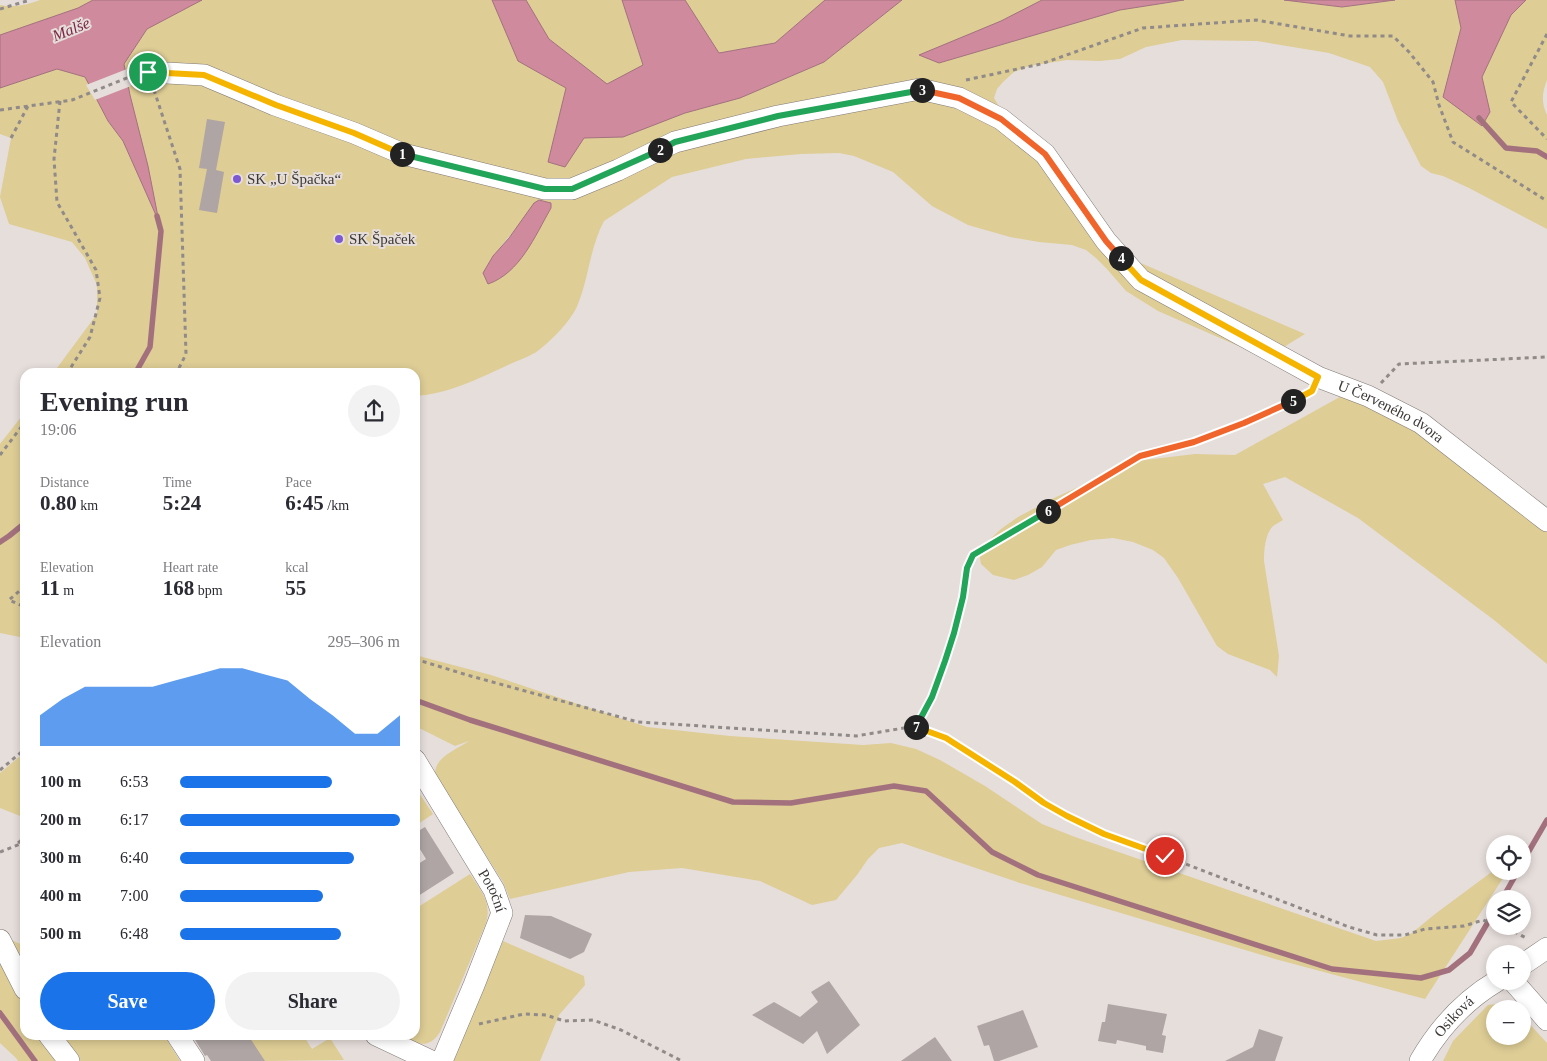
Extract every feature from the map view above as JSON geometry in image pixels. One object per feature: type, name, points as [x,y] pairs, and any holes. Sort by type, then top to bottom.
[{"type":"street","name":"U Červeného dvora","points":[[141,74],[204,75],[404,154],[545,189],[572,189],[618,170],[675,142],[778,116],[920,89],[959,98],[1001,119],[1045,154],[1106,241],[1141,280],[1318,377],[1368,396],[1420,423],[1547,521]]},
{"type":"street","name":"Potoční","points":[[420,768],[494,890],[502,913],[442,1061]]},
{"type":"street","points":[[0,940],[20,979]]},
{"type":"street","points":[[1531,959],[1547,948]]},
{"type":"street","name":"Osiková","points":[[1420,1061],[1430,1044],[1464,1004],[1486,988]]},
{"type":"street","points":[[1521,990],[1547,1020]]},
{"type":"street","points":[[53,1040],[69,1061]]},
{"type":"street","points":[[180,1040],[194,1061]]},
{"type":"street","points":[[387,1040],[431,1061]]},
{"type":"path","points":[[0,9],[30,0]]},
{"type":"path","points":[[957,82],[1041,64],[1143,28],[1256,20],[1350,36],[1393,36],[1409,52],[1433,82],[1439,105],[1454,142],[1547,201]]},
{"type":"path","points":[[1547,34],[1511,102],[1547,139]]},
{"type":"path","points":[[0,110],[72,100],[141,74],[180,169],[186,354],[179,368]]},
{"type":"path","points":[[60,101],[54,159],[57,202],[96,270],[100,298],[90,337],[71,368]]},
{"type":"path","points":[[11,138],[28,106]]},
{"type":"path","points":[[1368,396],[1399,364],[1547,357]]},
{"type":"path","points":[[916,726],[932,697],[945,661],[963,597],[967,568],[973,555],[1140,456],[1194,442],[1244,423],[1312,391],[1318,377]]},
{"type":"path","points":[[0,455],[20,429]]},
{"type":"path","points":[[20,590],[9,600],[20,605]]},
{"type":"path","points":[[420,661],[638,722],[856,736],[916,726],[946,738],[1044,803],[1104,834],[1349,927],[1377,936],[1405,935],[1425,929],[1464,926],[1483,920],[1486,921]]},
{"type":"path","points":[[0,770],[20,753]]},
{"type":"path","points":[[14,846],[20,841]]},
{"type":"path","points":[[0,852],[20,844]]},
{"type":"path","points":[[456,1028],[524,1014],[546,1015],[564,1021],[593,1020],[621,1030],[682,1061]]},
{"type":"shaded area","points":[[40,0],[93,0],[78,8],[0,35],[0,5],[20,6]]},
{"type":"shaded area","points":[[202,0],[492,0],[518,60],[566,88],[548,161],[584,138],[623,137],[685,113],[740,98],[824,62],[902,0],[1042,0],[1001,21],[920,55],[939,63],[1120,10],[1184,0],[1284,0],[1342,7],[1395,0],[1455,0],[1461,28],[1443,97],[1490,112],[1482,77],[1511,15],[1526,0],[1547,0],[1547,80],[1543,98],[1547,115],[1547,229],[1469,188],[1443,176],[1431,173],[1421,166],[1398,121],[1383,82],[1370,67],[1329,53],[1257,41],[1182,40],[1146,47],[1120,59],[1100,61],[1067,60],[1029,66],[1014,72],[1003,82],[997,89],[994,98],[1000,108],[1115,243],[1136,261],[1305,334],[1266,358],[1158,311],[1126,291],[1107,269],[1086,250],[1072,245],[1010,237],[968,225],[932,206],[893,172],[854,156],[839,153],[746,159],[672,177],[604,221],[599,231],[578,304],[566,323],[550,341],[528,357],[451,389],[420,396],[420,368],[57,368],[97,314],[97,285],[85,258],[72,242],[9,224],[0,197],[11,138],[0,134],[0,88],[57,69],[85,77],[108,121],[123,141],[158,220],[148,166],[124,64],[147,29]],"holes":[[[539,200],[551,203],[551,208],[488,284],[483,273],[493,256]]]},
{"type":"shaded area","points":[[526,0],[622,0],[643,66],[607,84],[549,39]]},
{"type":"shaded area","points":[[685,0],[825,0],[775,43],[719,53]]},
{"type":"shaded area","points":[[1347,393],[1414,427],[1547,530],[1547,664],[1494,620],[1358,518],[1285,477],[1263,484],[1283,520],[1273,526],[1270,531],[1265,543],[1264,557],[1279,656],[1277,677],[1270,670],[1228,654],[1217,646],[1178,578],[1164,558],[1153,550],[1133,542],[1113,538],[1091,540],[1070,545],[1056,550],[1042,567],[1014,580],[993,575],[981,564],[979,553],[986,543],[1001,529],[1018,517],[1054,498],[1136,461],[1195,454],[1235,455]]},
{"type":"shaded area","points":[[20,418],[20,637],[0,633],[0,444]]},
{"type":"shaded area","points":[[420,656],[491,675],[647,727],[730,736],[863,745],[891,743],[916,749],[940,760],[985,786],[1042,824],[1376,941],[1401,938],[1412,933],[1486,876],[1486,880],[1502,880],[1495,890],[1486,890],[1486,904],[1425,999],[1275,959],[1020,883],[902,843],[879,848],[836,900],[812,905],[760,881],[682,868],[629,872],[510,899],[503,882],[435,775],[438,763],[442,759],[469,741],[455,746],[420,728]]},
{"type":"shaded area","points":[[20,756],[20,816],[0,808],[0,773]]},
{"type":"shaded area","points":[[420,794],[433,814],[420,823]]},
{"type":"shaded area","points":[[470,874],[481,891],[488,909],[486,923],[440,1032],[430,1042],[425,1044],[409,1040],[420,1040],[420,906]]},
{"type":"shaded area","points":[[0,935],[20,944],[20,1040],[167,1040],[180,1061],[18,1061],[0,1043]]},
{"type":"shaded area","points":[[503,941],[584,976],[585,985],[559,1015],[540,1061],[453,1061]]},
{"type":"shaded area","points":[[1486,1007],[1486,1045],[1531,1045],[1531,1026],[1547,1043],[1547,1061],[1443,1061],[1453,1041]]},
{"type":"shaded area","points":[[244,1040],[306,1040],[312,1049],[327,1040],[331,1040],[344,1060],[265,1061]]},
{"type":"water","name":"Malše","points":[[93,0],[202,0],[147,29],[124,64],[159,222],[123,141],[108,121],[85,77],[57,69],[0,88],[0,35],[78,8]]},
{"type":"water","points":[[492,0],[526,0],[549,39],[607,84],[643,65],[622,0],[685,0],[719,53],[775,43],[825,0],[902,0],[824,62],[740,98],[685,113],[623,137],[584,138],[565,167],[548,162],[566,88],[518,61]]},
{"type":"water","points":[[1042,0],[1184,0],[1120,10],[939,63],[919,55],[1001,21]]},
{"type":"water","points":[[1284,0],[1395,0],[1342,7]]},
{"type":"water","points":[[1455,0],[1526,0],[1511,15],[1482,77],[1490,112],[1482,126],[1443,97],[1461,28]]},
{"type":"water","points":[[539,200],[551,203],[551,208],[526,252],[509,271],[499,279],[488,284],[483,273],[493,256],[509,238],[534,203]]},
{"type":"pier","points":[[127,69],[131,86],[95,100],[86,85]]},
{"type":"building","points":[[207,119],[225,122],[216,170],[224,172],[217,213],[199,210],[207,169],[199,168]]},
{"type":"building","points":[[425,827],[454,873],[420,895],[420,863],[426,859],[420,849],[420,830]]},
{"type":"building","points":[[525,915],[551,916],[592,934],[584,952],[570,959],[520,938]]},
{"type":"building","points":[[829,981],[860,1025],[827,1054],[817,1031],[803,1044],[752,1015],[774,1002],[800,1017],[818,1002],[811,992]]},
{"type":"building","points":[[1108,1004],[1167,1014],[1162,1035],[1166,1036],[1163,1053],[1146,1050],[1146,1046],[1117,1040],[1116,1044],[1098,1041],[1102,1022],[1105,1022]]},
{"type":"building","points":[[1023,1010],[1038,1047],[999,1061],[994,1061],[989,1045],[984,1046],[977,1026]]},
{"type":"building","points":[[1259,1029],[1283,1037],[1275,1061],[1225,1061],[1253,1047]]},
{"type":"building","points":[[935,1037],[952,1061],[901,1061]]},
{"type":"building","points":[[195,1040],[251,1040],[265,1061],[211,1061],[207,1055],[205,1056]]},
{"type":"waterway","points":[[1479,118],[1506,148],[1537,151],[1547,157]]},
{"type":"waterway","points":[[138,368],[150,347],[161,231],[157,216]]},
{"type":"waterway","points":[[0,542],[20,527]]},
{"type":"waterway","points":[[420,702],[470,720],[733,802],[791,803],[894,786],[926,791],[992,852],[1038,875],[1332,969],[1421,978],[1449,970],[1470,953],[1486,925]]},
{"type":"waterway","points":[[1531,848],[1547,820]]},
{"type":"waterway","points":[[1507,890],[1513,880]]},
{"type":"waterway","points":[[0,1013],[35,1061]]},
{"type":"place","name":"SK „U Špačka“","points":[[237,179]]},
{"type":"place","name":"SK Špaček","points":[[339,239]]},
{"type":"route","points":[[148,72],[204,75],[404,154],[545,189],[572,189],[618,170],[675,142],[778,116],[920,89],[959,98],[1001,119],[1045,154],[1106,241],[1141,280],[1318,377],[1312,391],[1244,423],[1194,442],[1140,456],[973,555],[967,568],[963,597],[945,661],[932,697],[916,726],[946,738],[1044,803],[1067,816],[1104,834],[1165,856]]}]
